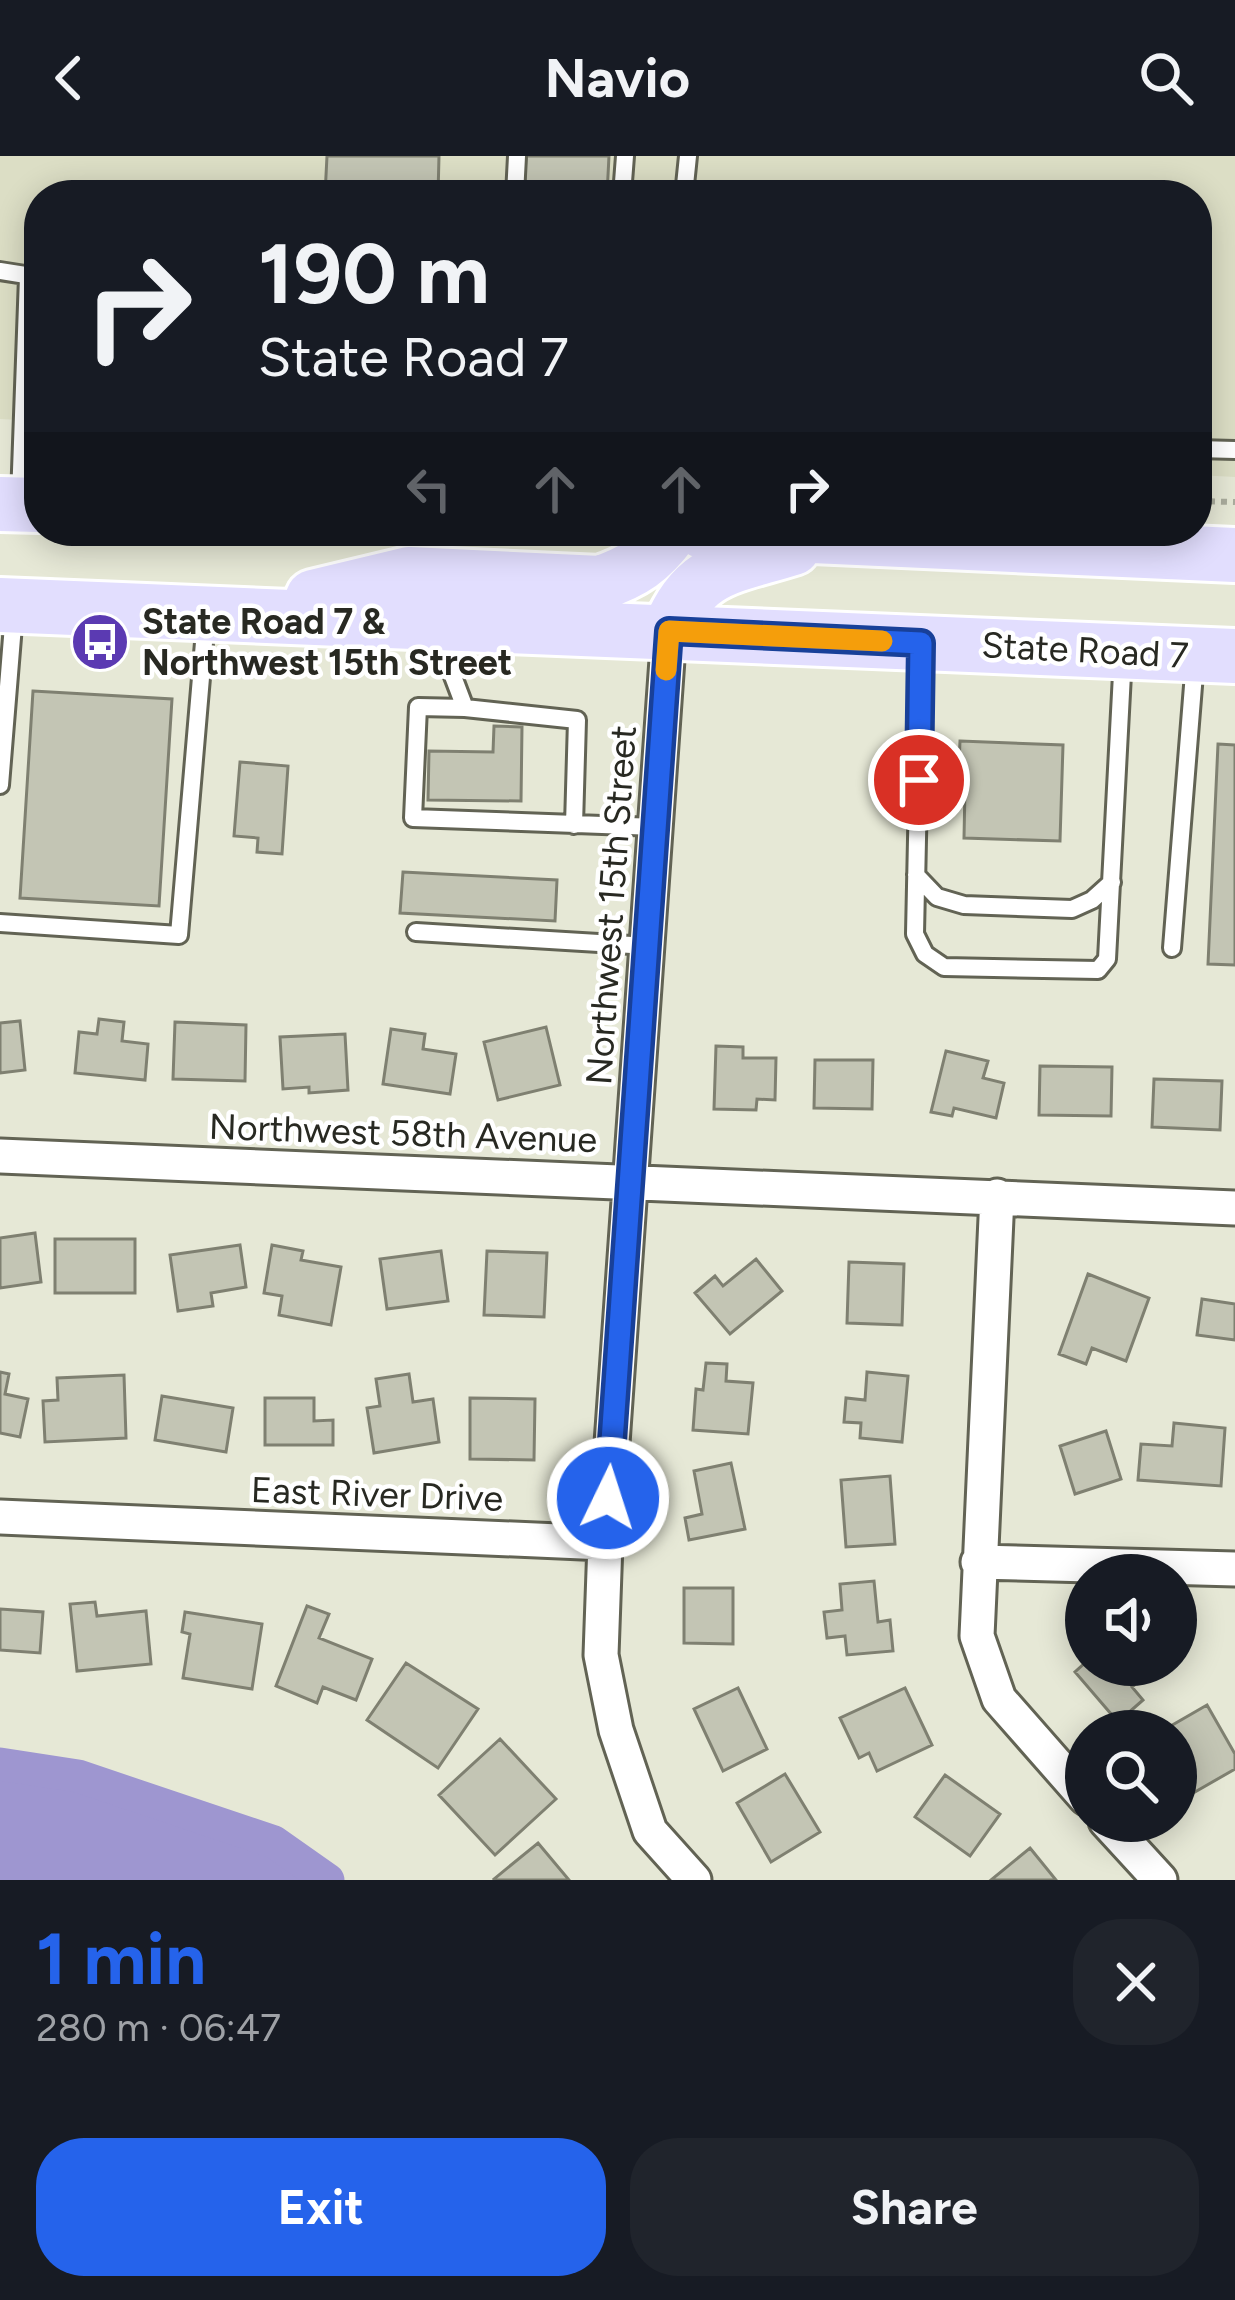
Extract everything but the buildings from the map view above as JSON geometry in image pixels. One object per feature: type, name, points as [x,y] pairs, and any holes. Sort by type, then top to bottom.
[{"type":"main road","points":[[223,614],[409,574],[600,583],[629,574],[661,546]]},
{"type":"main road","points":[[669,631],[680,604],[708,575],[799,546]]},
{"type":"main road","points":[[1183,546],[1235,555]]},
{"type":"main road","name":"State Road 7","points":[[7,605],[1215,655]]},
{"type":"street","name":"Northwest 15th Street","points":[[605,1543],[669,631]]},
{"type":"street","name":"Northwest 58th Avenue","points":[[0,1156],[1235,1208]]},
{"type":"street","points":[[997,1196],[977,1636],[998,1699],[1065,1774]]},
{"type":"street","name":"East River Drive","points":[[0,1517],[605,1543]]},
{"type":"street","points":[[605,1543],[601,1655],[616,1730],[650,1831],[694,1880]]},
{"type":"street","points":[[978,1562],[1235,1569]]},
{"type":"street","points":[[1125,1842],[1160,1880]]},
{"type":"lane","points":[[20,504],[24,439]]},
{"type":"lane","points":[[0,785],[7,605]]},
{"type":"lane","points":[[0,923],[179,935],[223,614]]},
{"type":"lane","points":[[418,620],[448,663],[465,708]]},
{"type":"lane","points":[[921,643],[915,934],[925,954],[944,967],[1098,970],[1108,959],[1124,652]]},
{"type":"lane","points":[[1172,948],[1215,655]]},
{"type":"lane","points":[[574,826],[577,720],[418,707],[413,818],[574,826],[656,826]]},
{"type":"lane","points":[[916,875],[937,897],[964,905],[1072,908],[1092,901],[1112,882]]},
{"type":"lane","points":[[416,932],[648,946]]},
{"type":"shaded area","points":[[0,156],[1235,156],[1235,477],[1212,476],[1212,180],[24,180],[24,420],[0,419]]},
{"type":"shaded area","points":[[0,1764],[78,1776],[274,1842],[328,1880],[0,1880]]},
{"type":"waterway","points":[[0,1764],[78,1776],[274,1842],[328,1880]]},
{"type":"slow traffic","points":[[666,670],[669,631],[882,641]]},
{"type":"place","name":"State Road 7 & Northwest 15th Street","points":[[100,642]]},
{"type":"route","points":[[608,1498],[669,631],[921,643],[919,780]]}]
